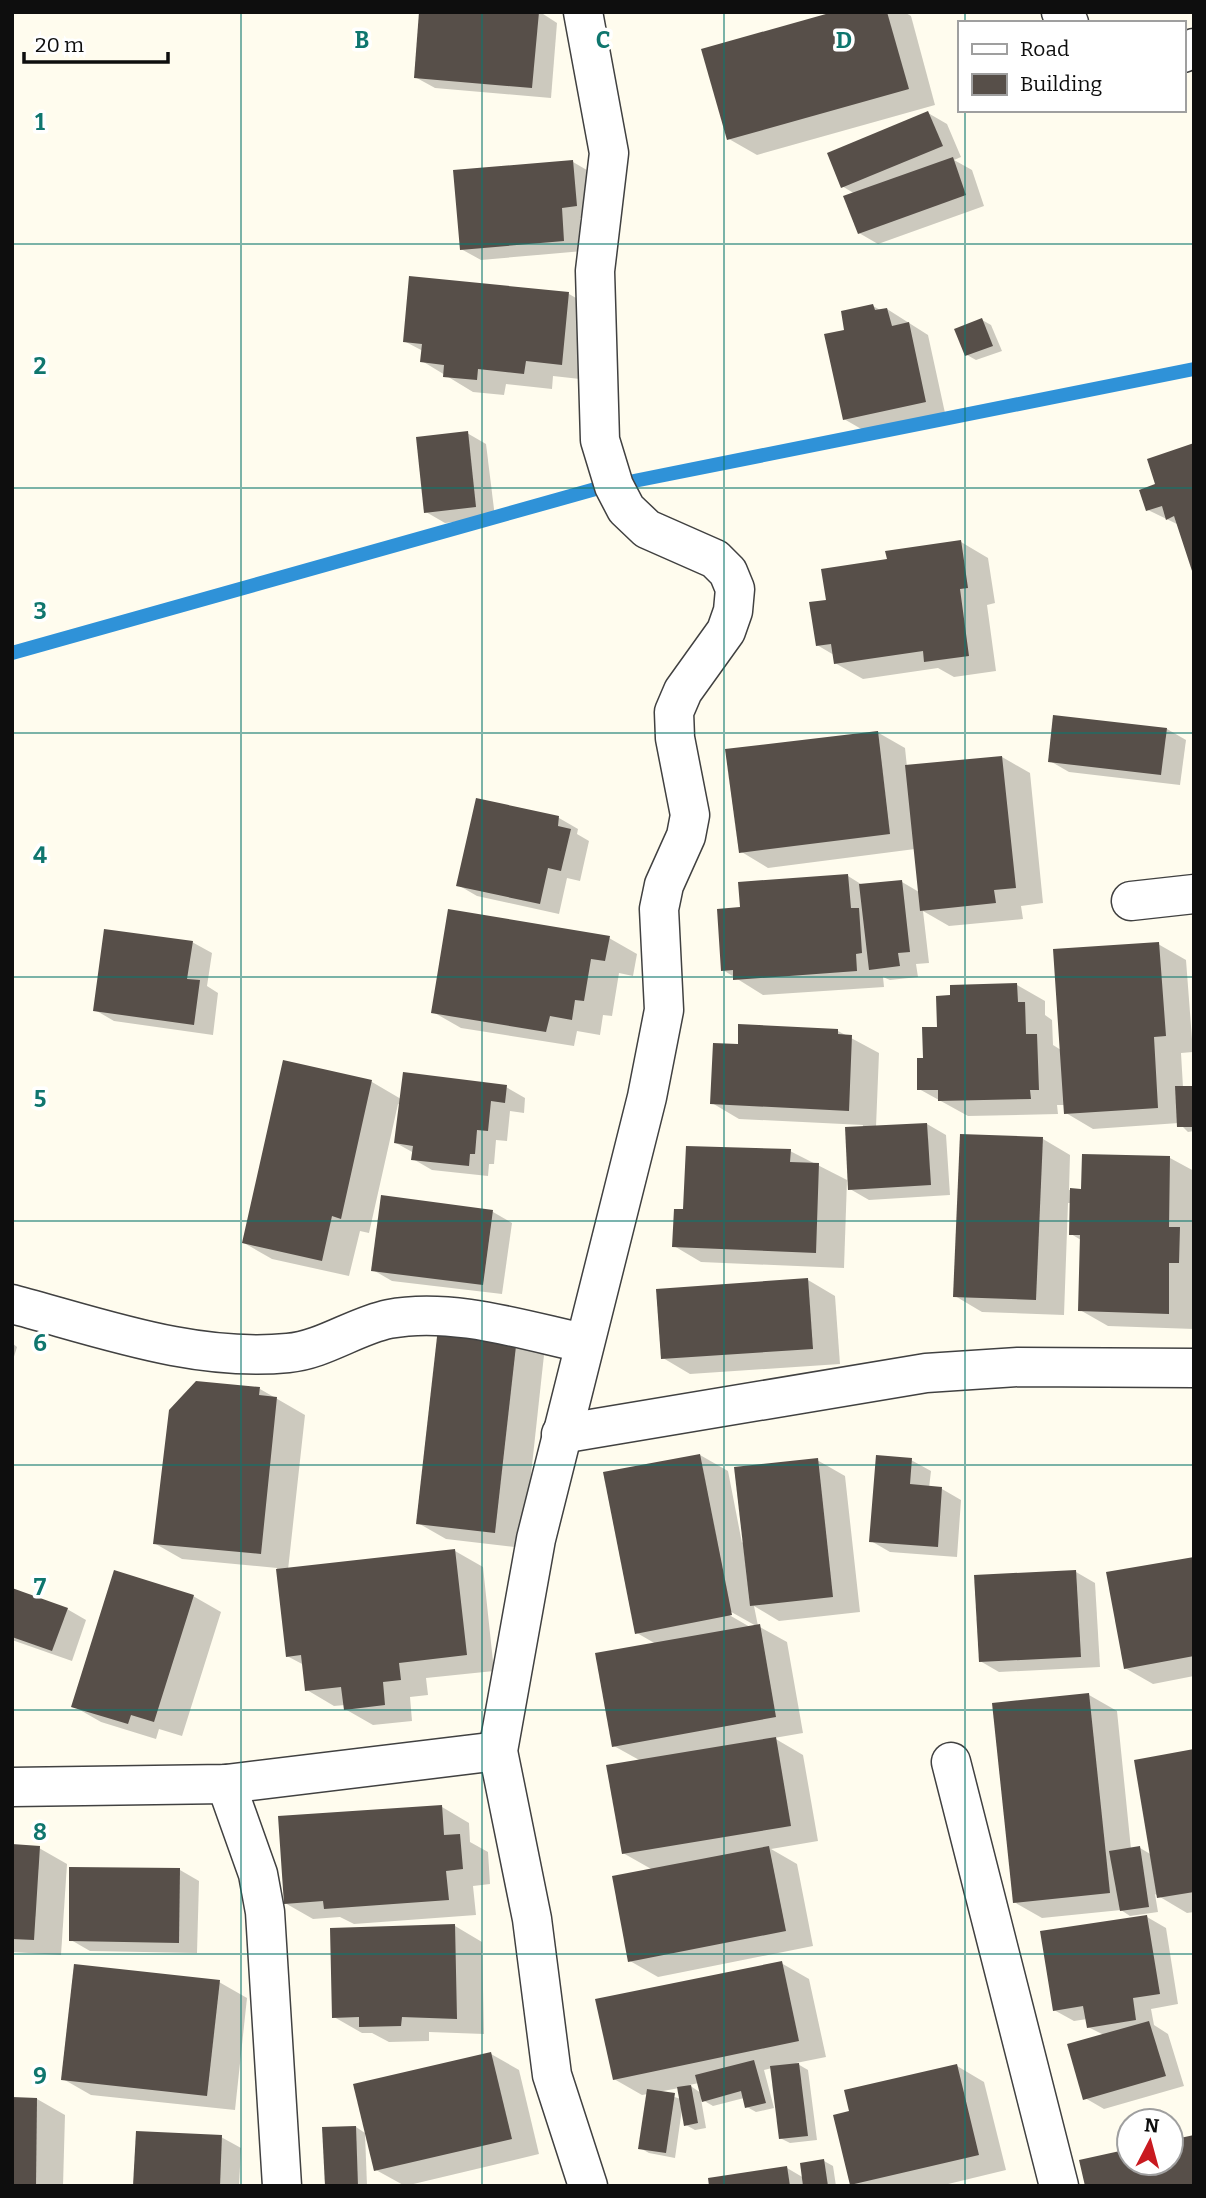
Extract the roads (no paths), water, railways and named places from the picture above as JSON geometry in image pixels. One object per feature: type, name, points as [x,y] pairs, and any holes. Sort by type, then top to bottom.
[{"type":"street","points":[[583,12],[609,153],[595,271],[600,440],[614,486],[626,509],[648,529],[715,559],[728,572],[735,589],[733,611],[726,631],[683,691],[674,712],[675,738],[690,815],[686,836],[664,885],[659,909],[664,1010],[647,1097],[583,1343],[536,1539],[498,1751],[532,1919],[552,2075],[587,2186]]},
{"type":"street","points":[[1131,901],[1194,894]]},
{"type":"street","points":[[12,1304],[142,1339],[215,1354],[291,1353],[389,1319],[461,1317],[583,1343]]},
{"type":"street","points":[[561,1434],[926,1373],[1031,1367],[1194,1368]]},
{"type":"street","points":[[12,1787],[226,1784],[498,1751]]},
{"type":"street","points":[[951,1762],[1059,2186]]},
{"type":"street","points":[[226,1784],[258,1874],[265,1912],[282,2186]]},
{"type":"waterway","points":[[12,653],[599,488],[1194,369]]}]
